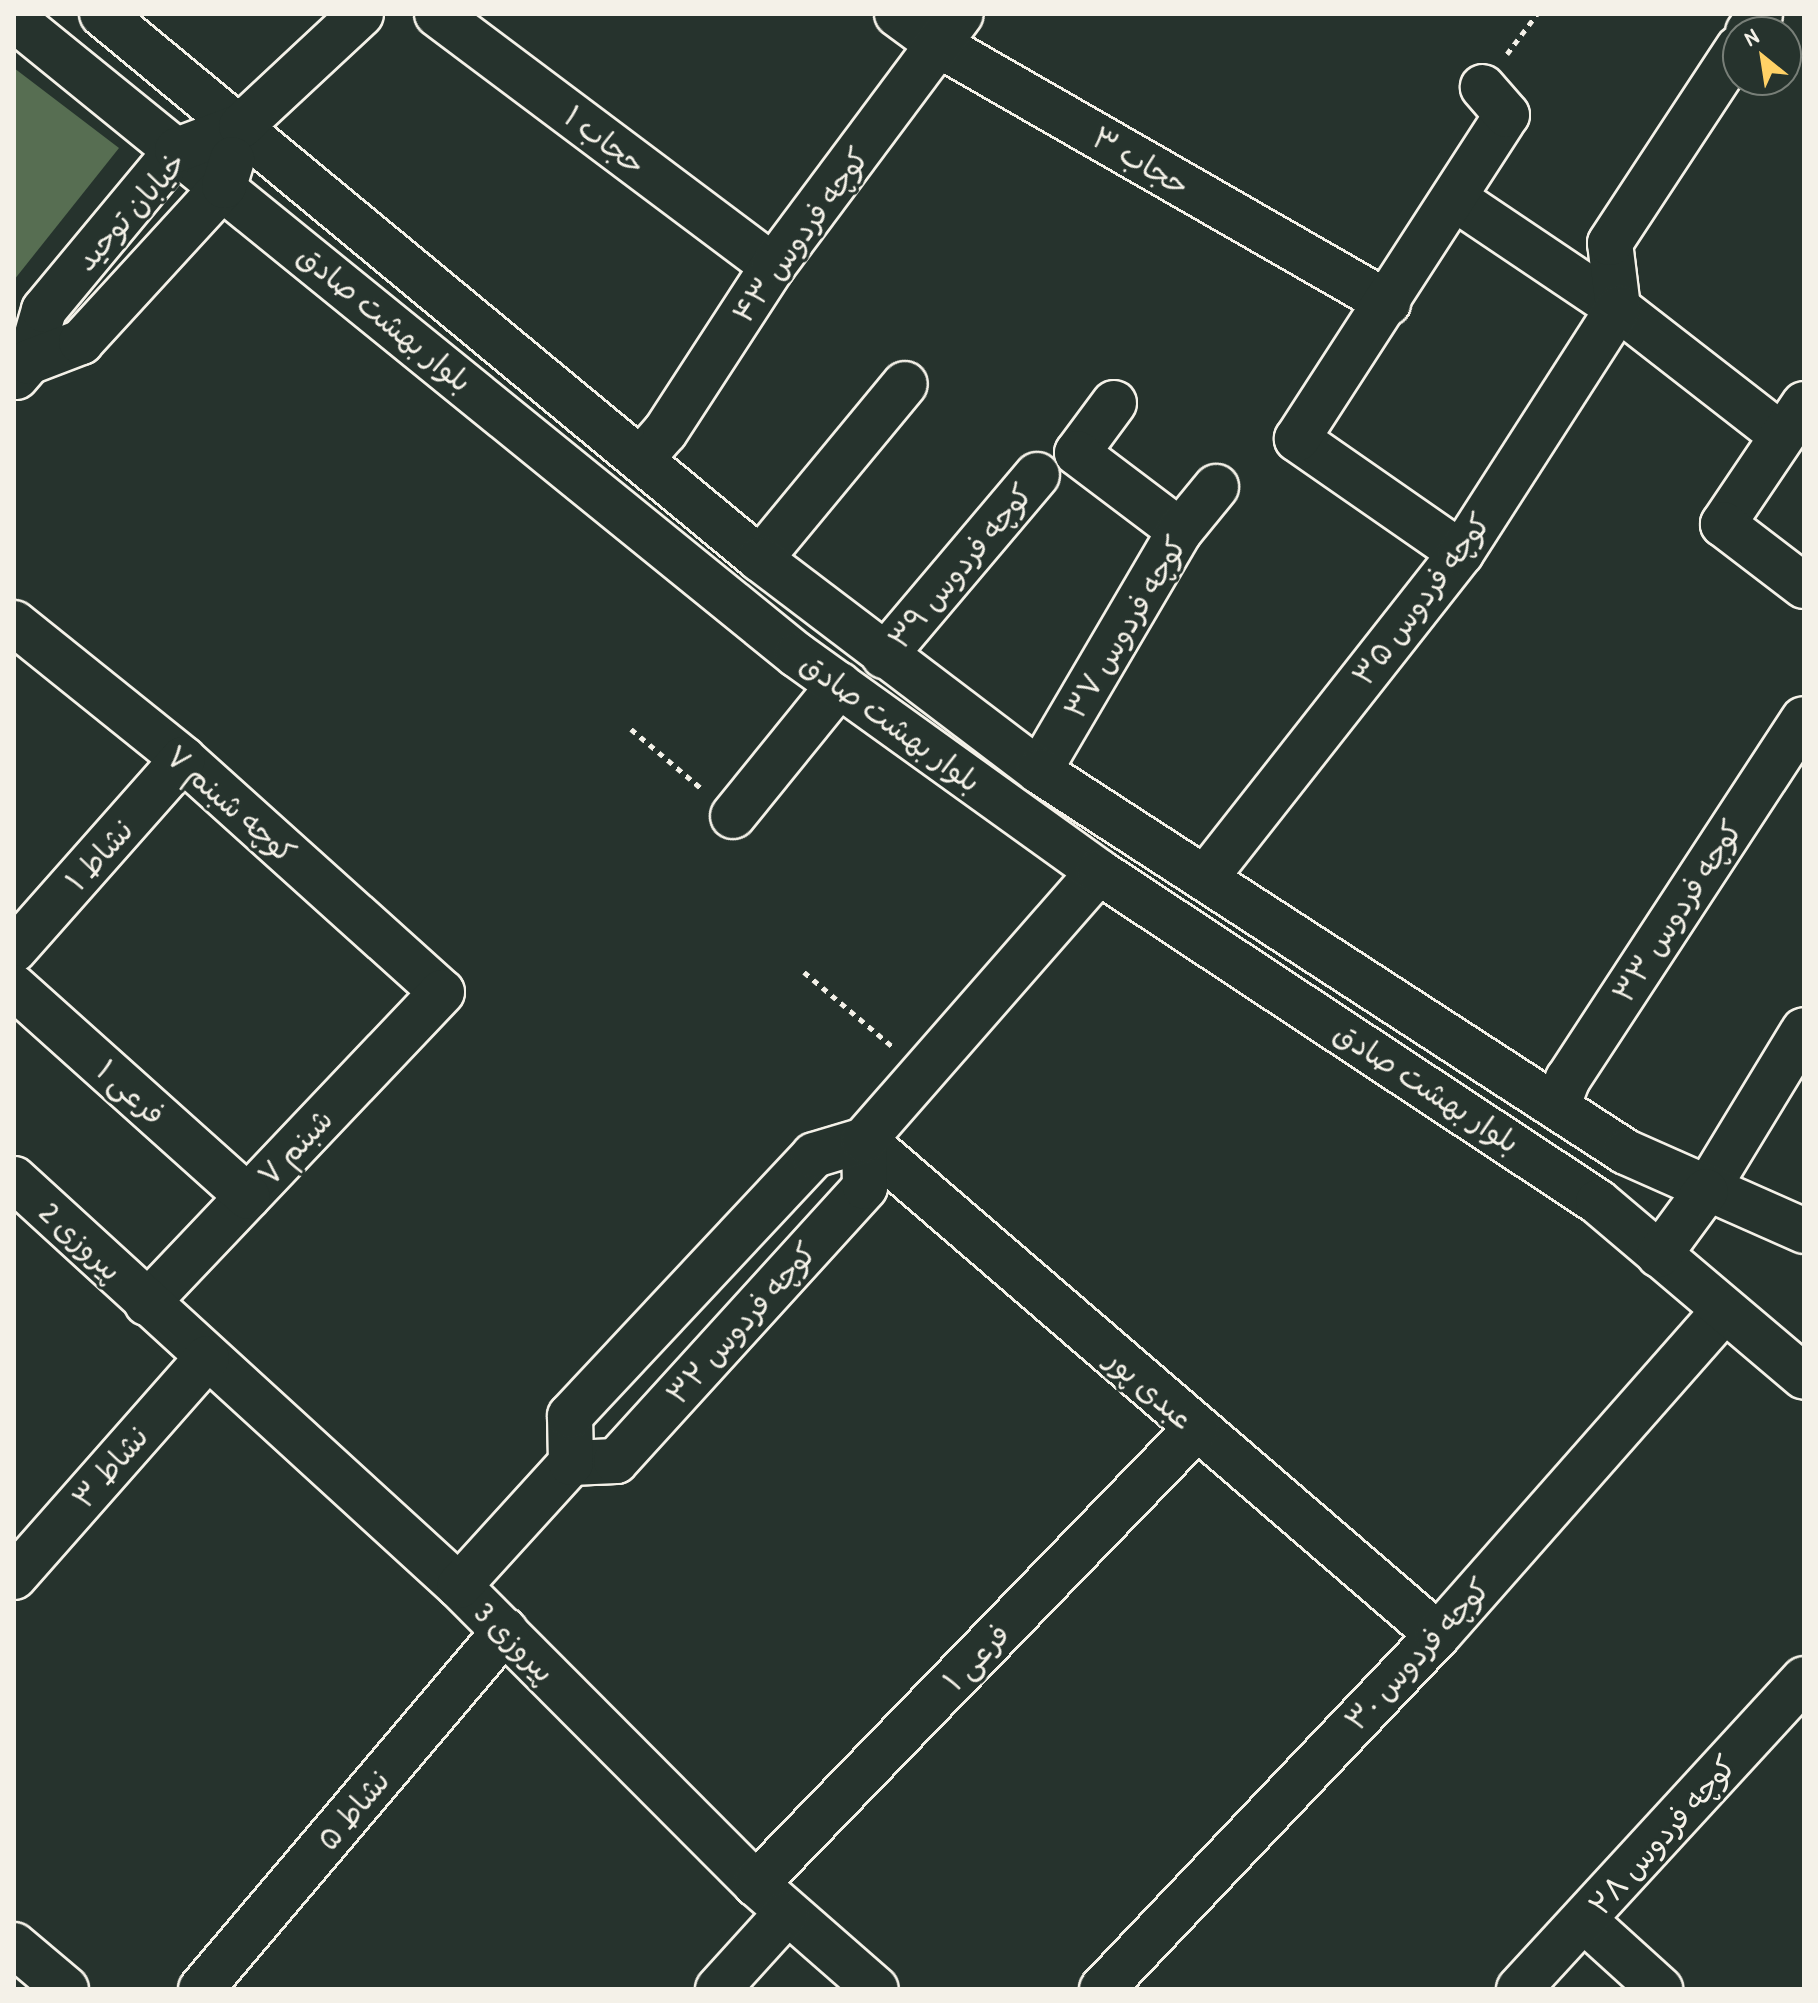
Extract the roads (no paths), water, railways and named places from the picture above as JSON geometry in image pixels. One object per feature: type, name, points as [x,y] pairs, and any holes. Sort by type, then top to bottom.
[{"type":"street","name":"بلوار بهشت صادق","points":[[102,14],[642,458],[760,559],[1039,771],[1626,1152],[1706,1191],[1804,1231]]},
{"type":"street","points":[[241,126],[361,14]]},
{"type":"street","name":"حجاب ۱","points":[[437,14],[773,266]]},
{"type":"street","name":"حجاب ۳","points":[[897,14],[950,30],[1388,303]]},
{"type":"street","name":"بلوار بهشت صادق","points":[[14,19],[839,685],[1099,872],[1598,1202],[1804,1377]]},
{"type":"street","name":"کوچه فردوس ۴۳","points":[[642,458],[665,432],[773,266],[950,30]]},
{"type":"street","points":[[1618,308],[1610,243],[1722,72]]},
{"type":"street","points":[[1461,553],[1297,439],[1507,115],[1483,87]]},
{"type":"street","points":[[114,100],[130,141],[133,163],[117,222]]},
{"type":"street","name":"خیابان توحید","points":[[22,371],[44,310],[177,150],[241,126]]},
{"type":"street","name":"خیابان توحید","points":[[22,371],[81,342],[224,186],[241,126]]},
{"type":"street","points":[[1454,198],[1792,420],[1723,524],[1804,586]]},
{"type":"street","name":"کوچه فردوس ۳۵","points":[[1206,877],[1461,553],[1618,308]]},
{"type":"street","points":[[760,559],[905,384]]},
{"type":"street","points":[[1114,403],[1077,453],[1180,531]]},
{"type":"street","name":"کوچه فردوس ۳۹","points":[[884,656],[1037,475]]},
{"type":"street","name":"کوچه فردوس ۳۷","points":[[1039,771],[1180,531],[1216,487]]},
{"type":"street","name":"کوچه شبنم ۷","points":[[14,623],[183,759],[442,992]]},
{"type":"street","points":[[733,816],[839,685]]},
{"type":"street","name":"کوچه فردوس ۳۳","points":[[1557,1107],[1568,1079],[1804,719]]},
{"type":"street","name":"نشاط ۱","points":[[14,950],[183,759]]},
{"type":"street","points":[[864,1140],[1099,872]]},
{"type":"street","name":"فرعی ۱","points":[[14,987],[248,1197]]},
{"type":"street","name":"شبنم ۷","points":[[147,1303],[442,992]]},
{"type":"street","points":[[1659,1255],[1706,1191],[1804,1030]]},
{"type":"street","name":"عبدی پور","points":[[864,1140],[1438,1635]]},
{"type":"street","name":"کوچه فردوس ۳۲","points":[[864,1140],[865,1187],[616,1461],[571,1463],[570,1416],[814,1155],[864,1140]]},
{"type":"street","name":"پیروزی 2","points":[[14,1179],[147,1303]]},
{"type":"street","name":"پیروزی 3","points":[[147,1303],[459,1586],[771,1899],[876,1989]]},
{"type":"street","name":"کوچه فردوس ۳۰","points":[[1102,1989],[1438,1635],[1724,1311]]},
{"type":"street","name":"نشاط ۳","points":[[14,1577],[207,1358]]},
{"type":"street","name":"فرعی ۱","points":[[718,1989],[771,1899],[1196,1429]]},
{"type":"street","points":[[459,1586],[571,1463]]},
{"type":"street","name":"نشاط ۵","points":[[201,1989],[505,1631]]},
{"type":"street","name":"کوچه فردوس ۲۸","points":[[1519,1989],[1804,1679]]},
{"type":"street","points":[[1584,1920],[1660,1989]]},
{"type":"street","points":[[14,1945],[66,1989]]}]
